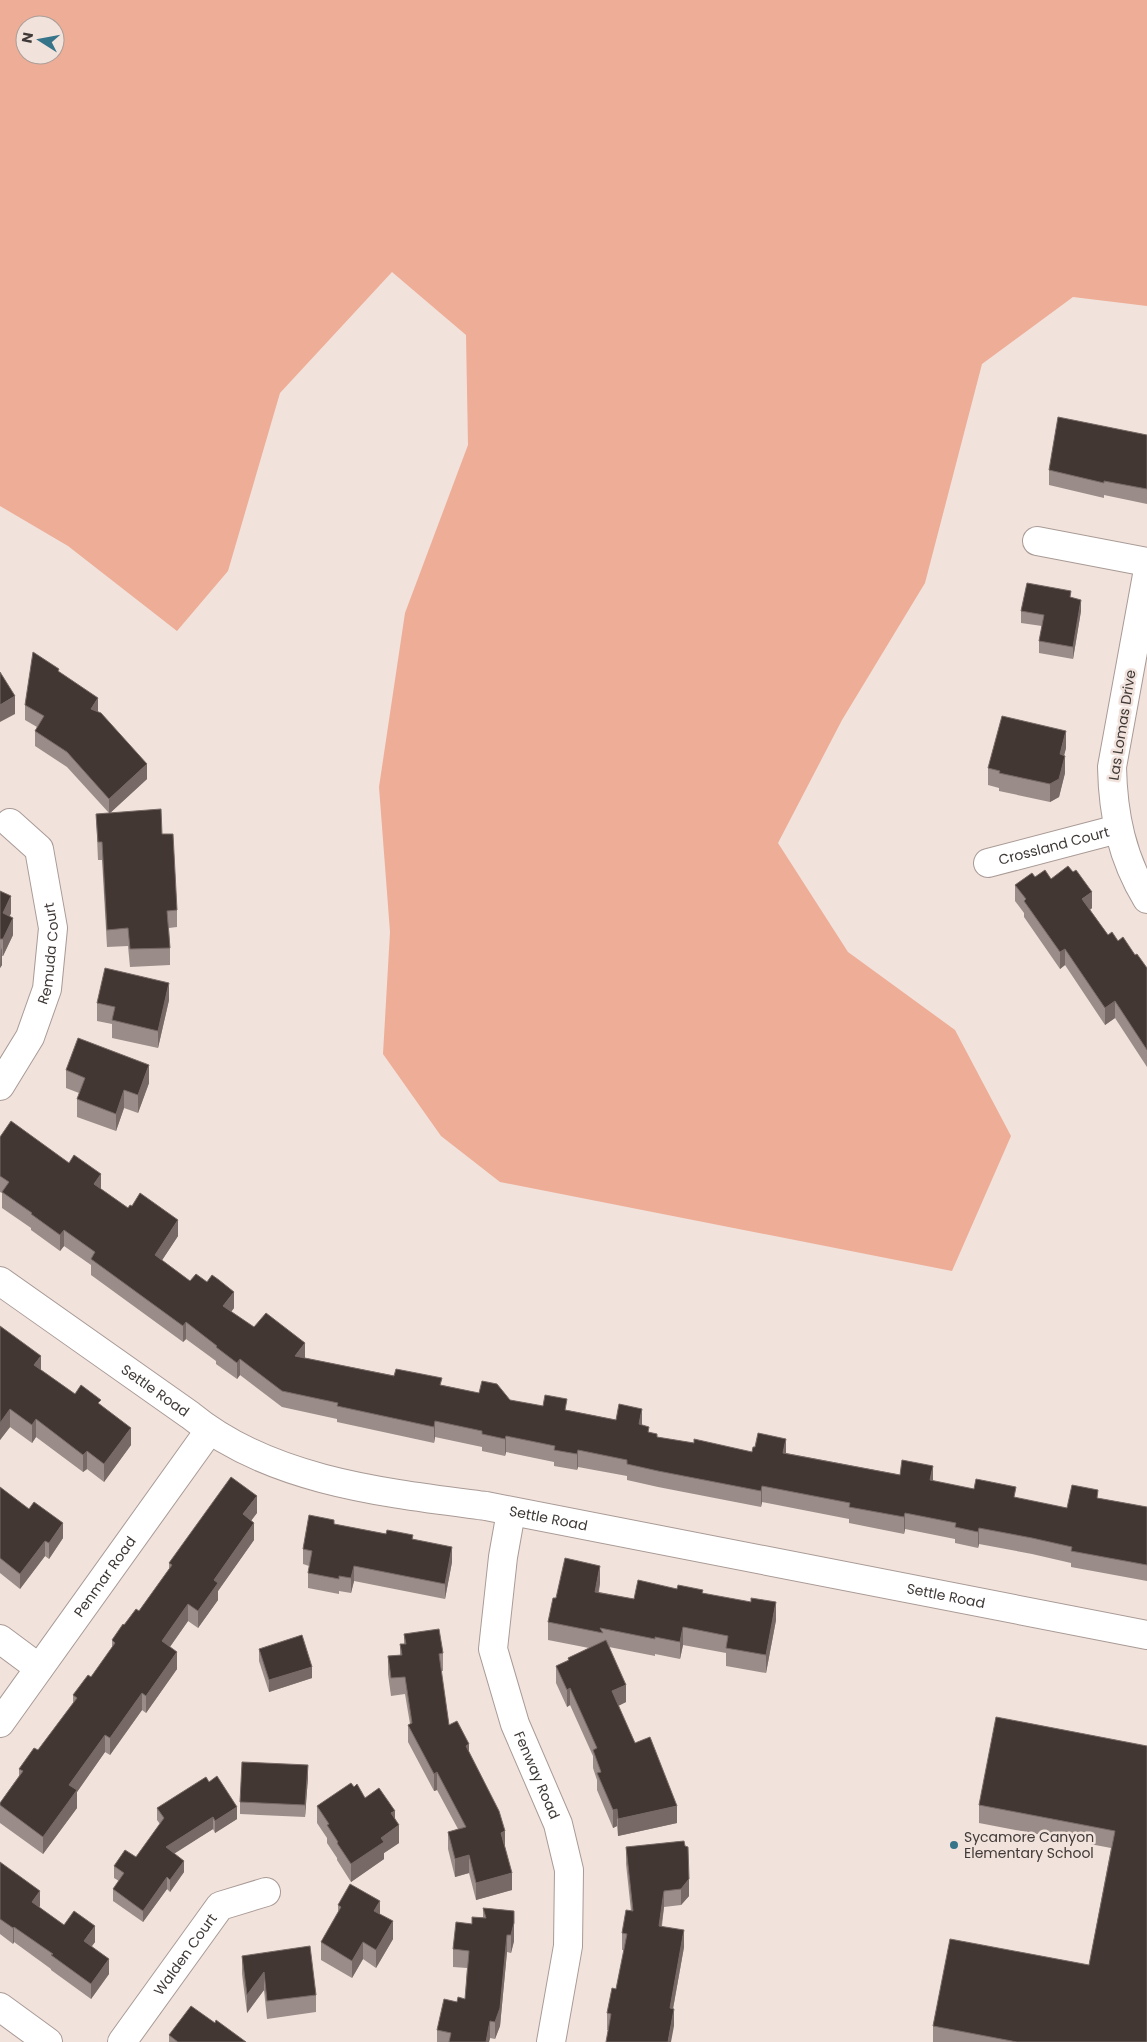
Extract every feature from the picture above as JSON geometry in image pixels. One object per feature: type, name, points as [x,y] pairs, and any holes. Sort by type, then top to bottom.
[{"type":"street","points":[[1037,541],[1147,562]]},
{"type":"street","name":"Las Lomas Drive","points":[[1147,575],[1112,767],[1112,788],[1118,829],[1126,856],[1137,882],[1147,899]]},
{"type":"street","name":"Remuda Court","points":[[0,1086],[30,1038],[47,989],[53,928],[39,848],[10,824]]},
{"type":"street","name":"Crossland Court","points":[[988,863],[1118,829]]},
{"type":"street","name":"Settle Road","points":[[0,1281],[190,1415],[209,1431],[258,1456],[332,1482],[410,1496],[486,1506],[1147,1635]]},
{"type":"street","name":"Penmar Road","points":[[0,1723],[209,1431]]},
{"type":"street","name":"Fenway Road","points":[[511,1512],[503,1557],[493,1649],[515,1724],[558,1824],[569,1870],[568,1946],[551,2042]]},
{"type":"street","points":[[0,1639],[40,1668]]},
{"type":"street","name":"Walden Court","points":[[122,2042],[220,1906],[266,1892]]},
{"type":"street","points":[[0,2006],[48,2042]]},
{"type":"shaded area","points":[[0,0],[1147,0],[1147,306],[1073,297],[982,364],[925,583],[842,720],[778,843],[848,952],[955,1030],[1011,1136],[952,1271],[500,1182],[441,1136],[383,1054],[390,932],[379,787],[405,613],[468,445],[466,335],[392,272],[280,393],[228,571],[177,631],[68,546],[0,506]]},
{"type":"building","points":[[1058,417],[1147,435],[1147,489],[1104,481],[1104,483],[1049,470]]},
{"type":"building","points":[[1027,583],[1071,591],[1070,597],[1081,600],[1073,647],[1039,641],[1044,615],[1021,611]]},
{"type":"building","points":[[33,652],[98,698],[91,709],[101,713],[147,764],[109,799],[67,752],[35,731],[44,716],[25,705]]},
{"type":"building","points":[[0,672],[15,696],[0,705]]},
{"type":"building","points":[[1002,716],[1066,731],[1060,754],[1065,756],[1059,779],[1050,784],[999,773],[1000,771],[988,768]]},
{"type":"building","points":[[161,809],[162,834],[173,834],[177,910],[167,911],[170,948],[130,949],[128,928],[107,930],[102,842],[98,842],[96,814]]},
{"type":"building","points":[[1068,866],[1073,872],[1076,870],[1092,892],[1082,899],[1108,935],[1112,932],[1118,941],[1123,937],[1135,955],[1137,954],[1147,968],[1147,1050],[1115,1001],[1105,1008],[1065,949],[1060,952],[1015,885],[1032,873],[1035,877],[1045,870],[1051,879]]},
{"type":"building","points":[[0,891],[11,896],[3,913],[13,918],[3,939],[0,939]]},
{"type":"building","points":[[105,968],[169,983],[158,1031],[112,1020],[115,1007],[97,1003]]},
{"type":"building","points":[[78,1038],[149,1065],[138,1095],[124,1090],[116,1114],[77,1099],[85,1078],[66,1070]]},
{"type":"building","points":[[11,1121],[69,1163],[74,1155],[101,1174],[94,1184],[128,1208],[130,1205],[132,1206],[140,1193],[178,1220],[155,1255],[190,1281],[196,1274],[207,1282],[212,1275],[219,1280],[234,1292],[223,1306],[254,1327],[266,1313],[305,1343],[295,1356],[394,1376],[396,1369],[442,1378],[440,1385],[479,1393],[482,1381],[497,1384],[510,1400],[543,1406],[545,1395],[567,1399],[565,1410],[616,1420],[619,1404],[642,1409],[639,1424],[649,1427],[648,1432],[657,1434],[657,1437],[694,1443],[694,1439],[752,1452],[758,1433],[786,1439],[783,1453],[900,1475],[902,1460],[933,1466],[930,1480],[974,1489],[976,1479],[1016,1487],[1014,1497],[1067,1508],[1072,1485],[1098,1490],[1097,1498],[1147,1507],[1147,1565],[1071,1551],[1072,1547],[1032,1538],[979,1528],[978,1532],[955,1527],[956,1523],[905,1513],[904,1517],[849,1507],[850,1503],[762,1486],[761,1491],[658,1471],[627,1464],[627,1460],[578,1450],[577,1454],[554,1450],[555,1446],[506,1436],[505,1439],[482,1434],[482,1431],[435,1421],[434,1427],[337,1406],[338,1403],[282,1391],[240,1359],[237,1363],[186,1322],[183,1326],[91,1259],[95,1252],[64,1230],[60,1235],[2,1192],[9,1182],[0,1176],[0,1137]]},
{"type":"building","points":[[0,1326],[41,1356],[34,1365],[75,1394],[81,1385],[101,1400],[98,1403],[131,1428],[104,1464],[87,1451],[83,1455],[36,1419],[32,1425],[10,1409],[0,1423]]},
{"type":"building","points":[[231,1477],[257,1496],[243,1514],[254,1523],[214,1580],[218,1583],[198,1611],[188,1604],[162,1641],[177,1652],[146,1696],[142,1693],[110,1738],[105,1735],[69,1785],[77,1790],[43,1837],[0,1805],[0,1803],[23,1771],[19,1769],[34,1748],[38,1750],[77,1698],[73,1695],[88,1675],[91,1677],[115,1643],[112,1640],[123,1624],[136,1609],[139,1611],[172,1565],[169,1563]]},
{"type":"building","points":[[0,1487],[29,1509],[34,1502],[63,1523],[49,1543],[45,1541],[20,1574],[0,1558]]},
{"type":"building","points":[[309,1515],[334,1520],[334,1524],[386,1534],[387,1530],[413,1535],[412,1539],[452,1547],[445,1584],[354,1566],[351,1578],[339,1576],[339,1579],[308,1573],[312,1551],[303,1549]]},
{"type":"building","points":[[565,1558],[600,1566],[595,1592],[634,1599],[638,1580],[677,1589],[678,1585],[703,1590],[702,1593],[751,1602],[751,1598],[776,1602],[766,1655],[726,1648],[728,1636],[683,1627],[680,1642],[600,1628],[603,1633],[548,1622],[553,1598],[556,1598]]},
{"type":"building","points":[[439,1629],[443,1653],[439,1654],[449,1725],[457,1721],[469,1744],[466,1746],[499,1811],[505,1831],[501,1833],[512,1873],[476,1883],[469,1855],[455,1859],[448,1832],[466,1827],[437,1772],[434,1774],[408,1725],[412,1723],[405,1677],[391,1678],[388,1656],[402,1655],[400,1644],[406,1644],[404,1634]]},
{"type":"building","points":[[302,1635],[312,1667],[269,1680],[259,1649]]},
{"type":"building","points":[[606,1640],[626,1685],[612,1691],[635,1743],[650,1737],[677,1806],[618,1819],[617,1809],[613,1810],[597,1773],[601,1772],[593,1750],[597,1748],[570,1688],[567,1690],[556,1666],[569,1660],[568,1658]]},
{"type":"building","points":[[996,1717],[1147,1746],[1147,2042],[1017,2042],[933,2026],[950,1939],[1089,1965],[1115,1831],[979,1805]]},
{"type":"building","points":[[242,1762],[308,1765],[305,1805],[240,1802]]},
{"type":"building","points":[[217,1776],[237,1807],[215,1821],[213,1817],[166,1847],[184,1861],[170,1880],[167,1877],[143,1911],[113,1889],[124,1873],[114,1866],[125,1850],[136,1857],[164,1818],[157,1808],[206,1777],[209,1782]]},
{"type":"building","points":[[351,1783],[354,1787],[357,1784],[365,1798],[379,1788],[395,1811],[391,1813],[399,1825],[381,1838],[384,1842],[351,1864],[317,1806]]},
{"type":"building","points":[[684,1841],[685,1846],[688,1847],[689,1879],[681,1889],[664,1891],[659,1926],[684,1930],[670,2008],[674,2009],[668,2042],[606,2042],[611,2014],[607,2013],[612,1988],[616,1989],[627,1934],[622,1933],[626,1910],[633,1911],[626,1847]]},
{"type":"building","points":[[0,1862],[40,1891],[32,1902],[64,1925],[74,1911],[95,1926],[84,1941],[109,1959],[91,1984],[51,1955],[53,1954],[0,1919]]},
{"type":"building","points":[[350,1884],[380,1901],[374,1911],[393,1921],[376,1950],[363,1942],[352,1961],[321,1942],[341,1907],[338,1905]]},
{"type":"building","points":[[483,1908],[514,1911],[511,1935],[507,1935],[500,2008],[495,2022],[490,2021],[486,2042],[449,2042],[451,2033],[437,2030],[444,1999],[457,2002],[458,1997],[465,1999],[469,1951],[453,1949],[456,1922],[472,1924],[472,1917],[486,1918]]},
{"type":"building","points":[[310,1946],[316,1995],[267,2001],[264,1972],[247,1995],[242,1956]]},
{"type":"building","points":[[191,2006],[215,2023],[216,2020],[246,2042],[178,2042],[169,2035]]},
{"type":"place","name":"Sycamore Canyon Elementary School","points":[[954,1845]]}]
